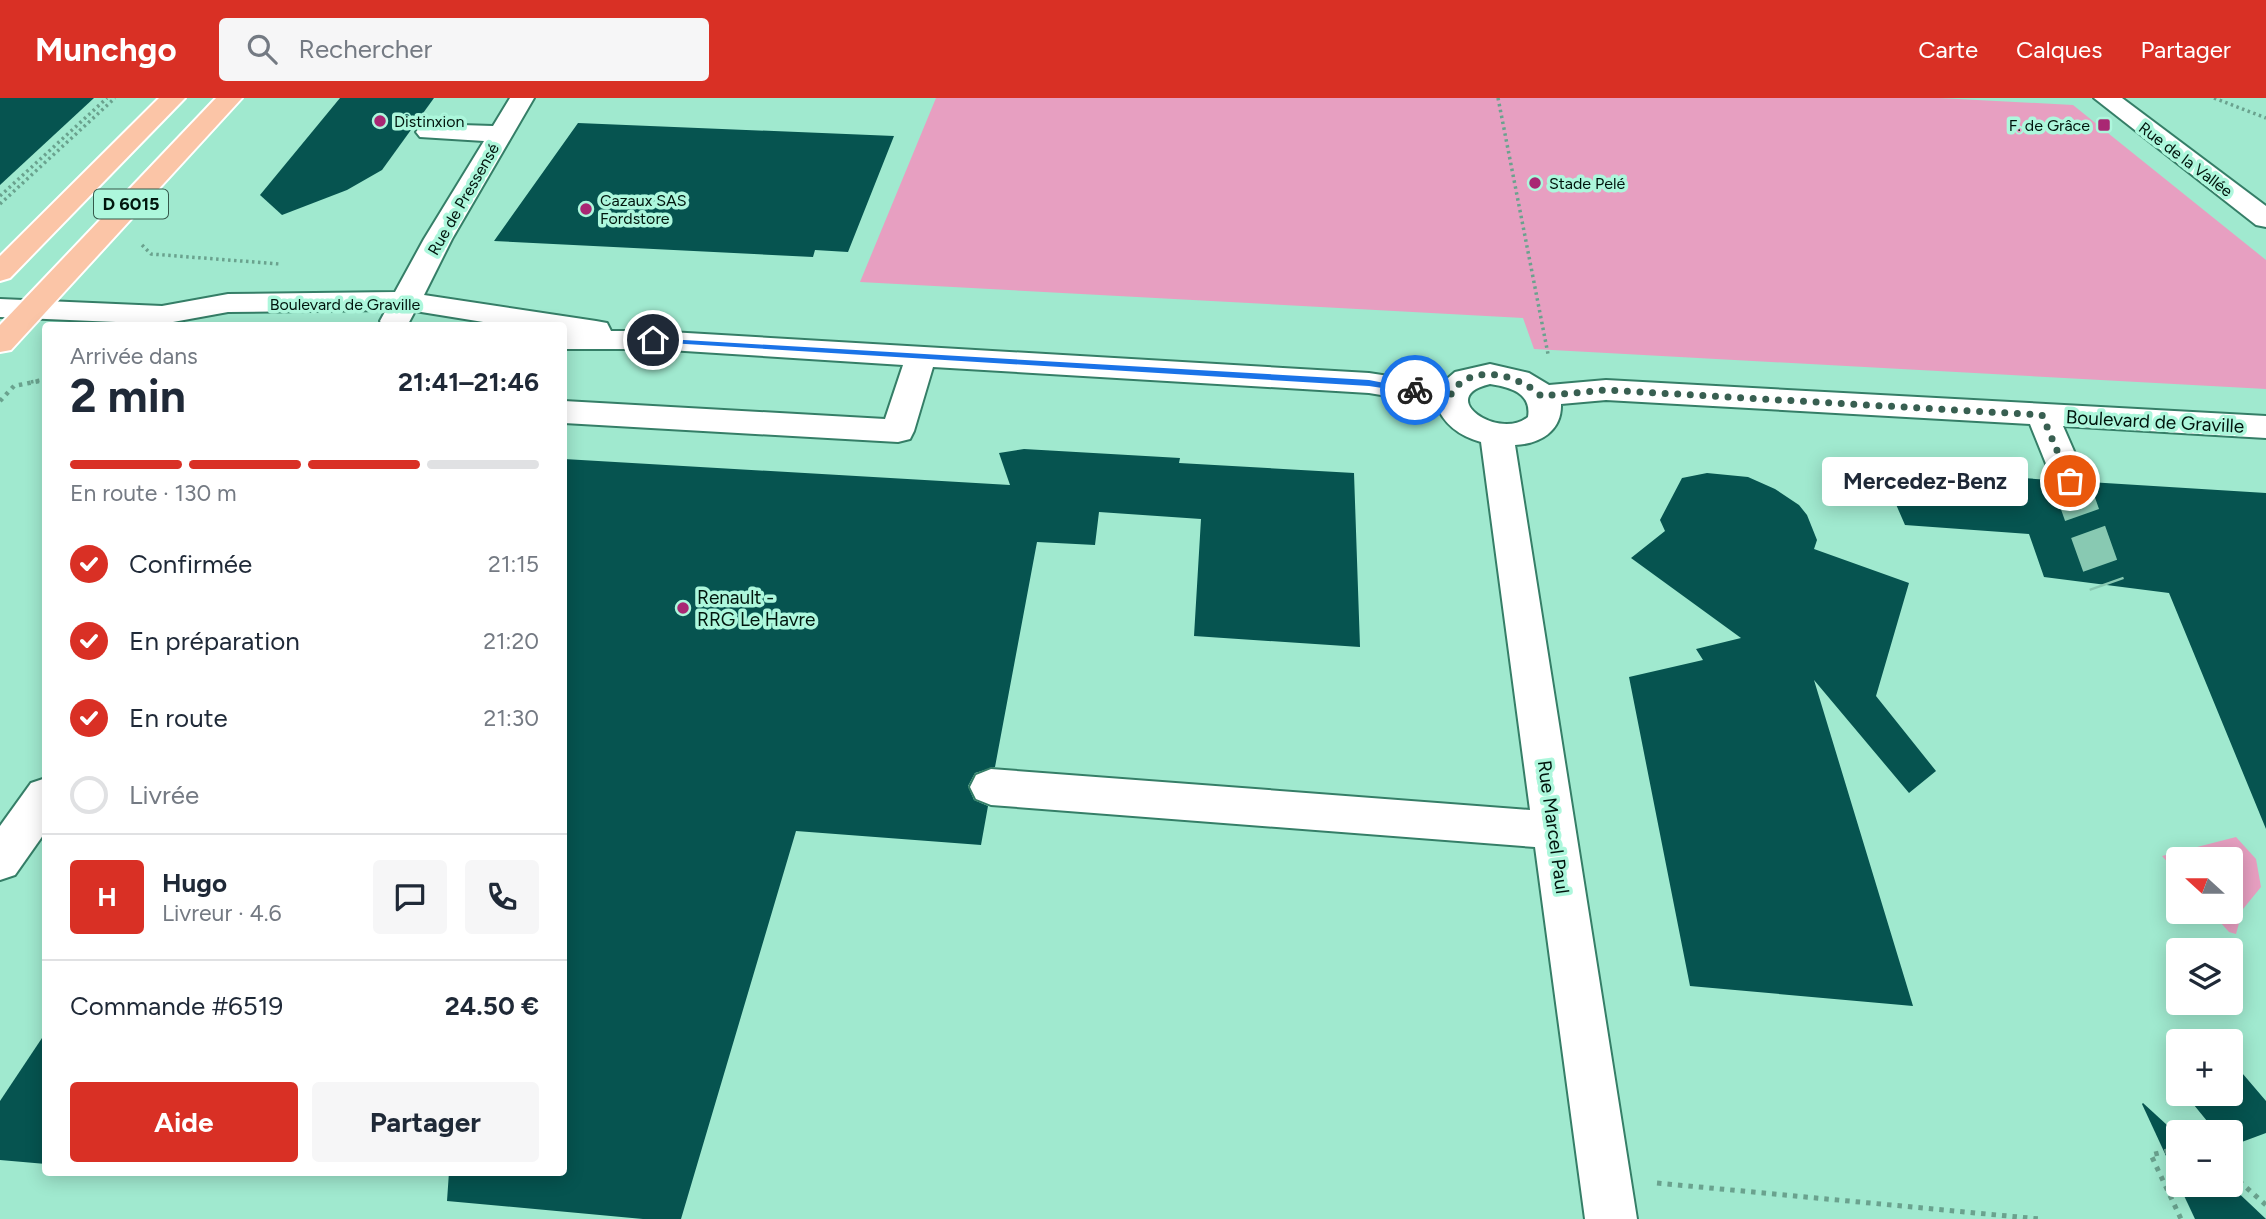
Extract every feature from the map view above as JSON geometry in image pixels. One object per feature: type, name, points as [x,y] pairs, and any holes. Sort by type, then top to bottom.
[{"type":"main road","name":"D 6015","points":[[0,272],[173,98]]},
{"type":"main road","name":"D 6015","points":[[0,343],[230,98]]},
{"type":"street","name":"Rue de Pressensé","points":[[400,313],[438,239],[522,98]]},
{"type":"street","name":"Rue de la Vallée","points":[[2106,98],[2266,219]]},
{"type":"street","points":[[429,132],[501,134]]},
{"type":"street","name":"Boulevard de Graville","points":[[162,315],[228,303],[400,313],[484,322]]},
{"type":"street","name":"Boulevard de Graville","points":[[0,308],[162,315],[194,322]]},
{"type":"street","name":"Boulevard de Graville","points":[[567,331],[653,340],[1369,383],[1450,396]]},
{"type":"street","name":"Boulevard de Graville","points":[[567,340],[653,340]]},
{"type":"street","points":[[567,412],[898,431],[921,356]]},
{"type":"street","points":[[1497,375],[1530,388],[1546,407],[1545,417],[1539,426],[1521,434],[1497,435],[1467,425],[1456,416],[1451,406],[1450,396],[1463,380],[1475,376],[1497,375]]},
{"type":"street","name":"Boulevard de Graville","points":[[1530,388],[1606,390],[2266,428]]},
{"type":"street","points":[[2042,415],[2070,481]]},
{"type":"street","name":"Rue Marcel Paul","points":[[1497,435],[1611,1219]]},
{"type":"street","points":[[991,787],[1555,830]]},
{"type":"street","points":[[0,861],[42,802]]},
{"type":"path","points":[[0,196],[107,98]]},
{"type":"path","points":[[0,204],[115,98]]},
{"type":"path","points":[[1499,98],[1549,356],[1530,388]]},
{"type":"path","points":[[2214,98],[2266,118]]},
{"type":"path","points":[[139,242],[151,254],[292,265]]},
{"type":"path","points":[[0,401],[14,386],[42,380]]},
{"type":"path","points":[[2166,1151],[2151,1155],[2166,1187]]},
{"type":"path","points":[[1606,1178],[2040,1219]]},
{"type":"path","points":[[2243,1185],[2266,1205]]},
{"type":"path","points":[[2171,1197],[2181,1219]]},
{"type":"shaded area","name":"Stade Pelé","points":[[936,98],[1939,98],[2073,105],[2266,260],[2266,389],[1534,349],[1523,318],[860,282]]},
{"type":"shaded area","points":[[2236,837],[2256,859],[2261,887],[2244,908],[2244,847],[2197,847]]},
{"type":"shaded area","points":[[2222,924],[2239,924],[2236,934],[2229,932]]},
{"type":"building","points":[[0,98],[94,98],[0,185]]},
{"type":"building","points":[[340,98],[434,98],[382,170],[347,190],[282,215],[260,195]]},
{"type":"building","points":[[578,123],[894,136],[848,252],[815,250],[813,257],[494,241]]},
{"type":"building","points":[[1024,449],[1180,458],[1179,463],[1354,473],[1360,647],[1194,636],[1201,519],[1099,512],[1095,545],[1037,542],[995,767],[975,773],[968,786],[974,800],[988,806],[981,845],[796,831],[681,1219],[643,1219],[447,1201],[449,1176],[567,1176],[567,459],[1010,485],[999,453]]},
{"type":"building","points":[[1707,473],[1748,477],[1775,489],[1799,505],[1807,515],[1817,540],[1814,549],[1909,583],[1876,696],[1936,771],[1909,793],[1814,680],[1913,1006],[1690,986],[1629,677],[1703,660],[1696,649],[1741,638],[1631,558],[1665,531],[1660,520],[1682,478]]},
{"type":"building","points":[[1909,475],[2011,482],[2009,477],[2050,480],[2056,490],[2069,495],[2083,491],[2089,482],[2266,493],[2266,829],[2169,593],[2044,577],[2029,534],[1905,525],[1888,486],[1915,488]]},
{"type":"building","points":[[42,1038],[42,1164],[0,1160],[0,1101]]},
{"type":"building","points":[[2243,1074],[2266,1101],[2266,1133],[2243,1142],[2243,1120],[2206,1120],[2195,1106],[2243,1106]]},
{"type":"building","points":[[2142,1104],[2166,1124],[2166,1156]]},
{"type":"building","points":[[2185,1197],[2243,1197],[2266,1219],[2195,1219]]},
{"type":"tunnel","points":[[2070,481],[2107,585]]},
{"type":"way so far","points":[[1415,390],[1450,396],[1454,387],[1463,380],[1490,374],[1520,380],[1541,396],[1606,390],[2042,415],[2070,481]]},
{"type":"place","name":"Distinxion","points":[[380,121]]},
{"type":"place","name":"F. de Grâce","points":[[2104,125]]},
{"type":"place","name":"Stade Pelé","points":[[1535,183]]},
{"type":"place","name":"Cazaux SAS Fordstore","points":[[586,209]]},
{"type":"place","name":"Mercedez-Benz","points":[[2070,481]]},
{"type":"place","name":"Renault - RRG Le Havre","points":[[683,608]]},
{"type":"route","points":[[653,340],[1369,383],[1415,390]]}]
